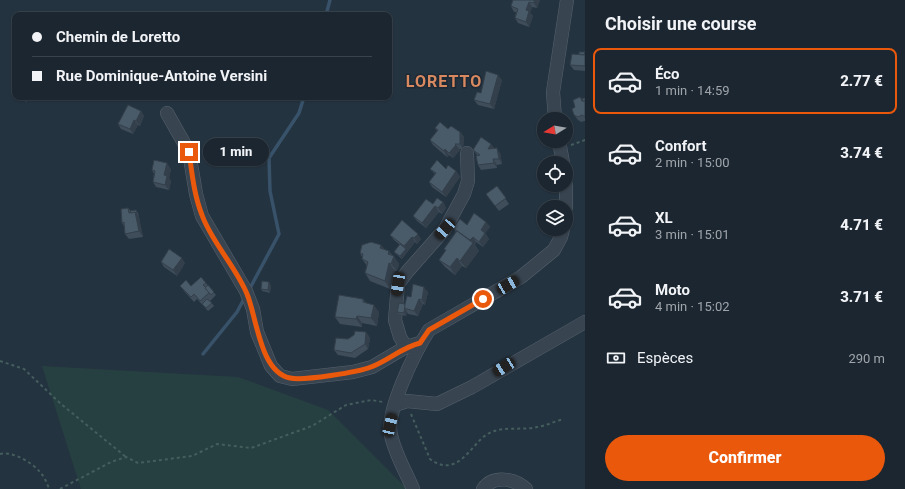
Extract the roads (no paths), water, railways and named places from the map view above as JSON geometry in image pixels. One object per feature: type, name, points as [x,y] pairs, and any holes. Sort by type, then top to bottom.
[{"type":"street","points":[[554,112],[553,92],[567,0]]},
{"type":"street","points":[[168,114],[189,152],[196,194],[202,216],[246,291],[253,309],[257,332],[271,366],[280,376],[292,379],[353,372],[372,367],[406,347],[420,343]]},
{"type":"street","points":[[406,347],[400,337],[395,320],[398,284],[445,229],[464,194],[468,181],[468,153]]},
{"type":"street","points":[[414,489],[390,434],[390,425],[401,403],[412,358],[420,343],[429,330],[521,277],[554,250],[561,236]]},
{"type":"street","points":[[401,403],[437,404],[472,387],[585,322]]},
{"type":"street","points":[[483,489],[486,484],[509,480],[521,484],[526,489]]},
{"type":"waterway","points":[[327,12],[330,0]]},
{"type":"waterway","points":[[249,290],[279,234],[270,191],[269,158],[299,113],[303,100]]},
{"type":"waterway","points":[[203,354],[237,312],[245,297]]},
{"type":"district","name":"LORETTO","points":[[444,81]]}]
